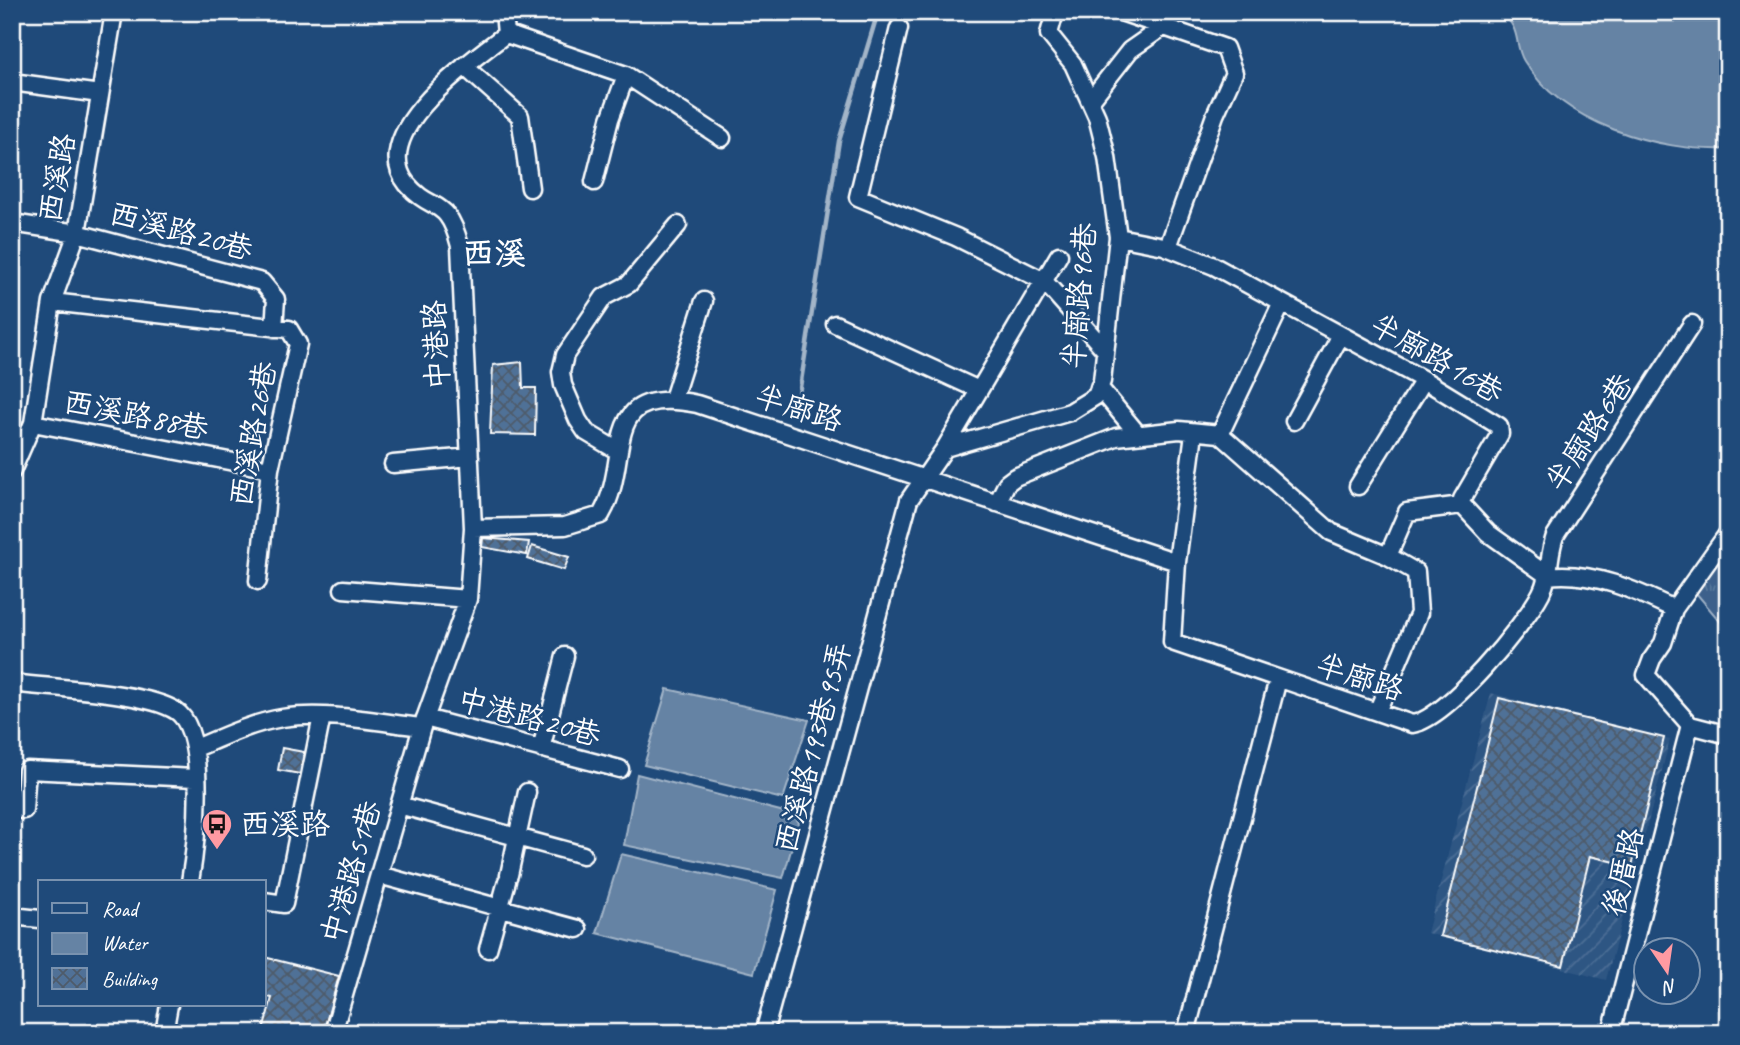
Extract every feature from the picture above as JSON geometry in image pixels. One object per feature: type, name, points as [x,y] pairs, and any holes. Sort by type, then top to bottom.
[{"type":"street","name":"西溪路","points":[[12,471],[33,424],[52,302],[77,233],[114,12]]},
{"type":"street","points":[[504,12],[506,34],[626,75],[722,138]]},
{"type":"street","name":"半廍路96巷","points":[[945,448],[1070,412],[1096,396],[1099,387],[1118,237],[1107,157],[1090,101],[1073,64],[1049,34],[1055,12]]},
{"type":"street","points":[[1121,12],[1225,48],[1234,73],[1215,114],[1168,247]]},
{"type":"street","points":[[1090,101],[1130,50],[1163,27]]},
{"type":"street","points":[[900,28],[858,197],[956,237],[1044,281],[1105,350]]},
{"type":"street","name":"中港路","points":[[423,722],[468,599],[473,528],[470,457],[460,246],[454,221],[441,208],[409,186],[403,178],[397,148],[403,131],[447,80],[506,34]]},
{"type":"street","points":[[464,66],[520,116],[530,188]]},
{"type":"street","points":[[594,182],[610,119],[626,75]]},
{"type":"street","points":[[12,82],[100,94]]},
{"type":"street","name":"西溪路20巷","points":[[12,223],[77,233],[262,282],[276,299],[274,328]]},
{"type":"street","points":[[618,452],[586,432],[578,421],[563,385],[565,355],[604,297],[629,284],[678,225]]},
{"type":"street","name":"半廍路16巷","points":[[1118,237],[1168,247],[1214,266],[1424,380],[1501,430],[1462,499],[1462,505]]},
{"type":"street","name":"半廍路96巷","points":[[922,480],[945,448],[1059,256]]},
{"type":"street","points":[[673,399],[704,301]]},
{"type":"street","name":"西溪路26巷","points":[[52,302],[289,329],[298,344],[271,469],[258,581]]},
{"type":"street","points":[[1220,434],[1282,303]]},
{"type":"street","points":[[835,324],[979,390]]},
{"type":"street","name":"半廍路6巷","points":[[1548,576],[1555,536],[1692,324]]},
{"type":"street","points":[[1294,421],[1341,335]]},
{"type":"street","points":[[1358,485],[1424,380]]},
{"type":"street","points":[[1099,387],[1137,433]]},
{"type":"street","name":"半廍路","points":[[473,528],[565,526],[601,515],[612,498],[625,420],[634,409],[650,402],[673,399],[709,408],[1177,562]]},
{"type":"street","name":"西溪路88巷","points":[[33,424],[271,469]]},
{"type":"street","points":[[998,503],[1007,483],[1015,477],[1116,438],[1137,433],[1179,430],[1220,434],[1331,532],[1388,556],[1416,572],[1419,613],[1377,712]]},
{"type":"street","name":"半廍路","points":[[1194,433],[1177,562],[1172,642],[1412,724],[1428,720],[1441,710],[1487,665],[1535,602],[1548,576]]},
{"type":"street","points":[[393,464],[470,457]]},
{"type":"street","name":"西溪路193巷95弄","points":[[764,1033],[909,500],[922,480]]},
{"type":"street","points":[[1388,556],[1407,512],[1462,505],[1488,533],[1548,576],[1567,574],[1638,592],[1674,609]]},
{"type":"street","points":[[1728,533],[1674,609],[1663,643],[1651,659],[1646,675],[1690,725],[1728,735]]},
{"type":"street","points":[[343,589],[468,599]]},
{"type":"street","points":[[541,749],[565,656]]},
{"type":"street","points":[[1186,1033],[1278,679]]},
{"type":"street","points":[[12,683],[152,700],[178,711],[191,728],[196,748],[196,844],[190,880]]},
{"type":"street","points":[[196,748],[244,728],[283,718],[322,716],[423,722]]},
{"type":"street","points":[[266,901],[284,904],[322,716]]},
{"type":"street","name":"中港路20巷","points":[[423,722],[620,769]]},
{"type":"street","name":"中港路51巷","points":[[333,1033],[423,722]]},
{"type":"street","name":"後厝路","points":[[1611,1033],[1690,725]]},
{"type":"street","points":[[12,809],[24,810],[27,770],[195,778]]},
{"type":"street","points":[[488,948],[508,878],[527,792]]},
{"type":"street","points":[[399,805],[583,855]]},
{"type":"street","points":[[379,875],[578,929]]},
{"type":"street","points":[[12,916],[38,919]]},
{"type":"street","points":[[164,1033],[169,1006]]},
{"type":"shaded area","points":[[1491,693],[1670,740],[1606,980],[1427,933]]},
{"type":"green space","points":[[1728,548],[1728,631],[1696,593]]},
{"type":"water","points":[[1380,12],[1728,12],[1728,149],[1701,149],[1643,139],[1614,130],[1587,117],[1562,102],[1541,83],[1524,61],[1515,31],[1502,15]]},
{"type":"water","points":[[667,689],[809,720],[783,799],[644,765]]},
{"type":"water","points":[[637,774],[792,814],[799,822],[783,878],[624,845]]},
{"type":"water","points":[[621,854],[777,890],[754,973],[597,933]]},
{"type":"building","points":[[522,362],[523,388],[536,388],[535,435],[490,434],[493,365]]},
{"type":"building","points":[[483,538],[529,542],[527,555],[482,547]]},
{"type":"building","points":[[532,546],[569,557],[564,570],[528,559]]},
{"type":"building","points":[[1499,698],[1664,738],[1632,866],[1590,856],[1563,966],[1440,936]]},
{"type":"building","points":[[282,748],[304,752],[300,774],[278,770]]},
{"type":"building","points":[[266,958],[339,976],[323,1033],[262,1033],[272,998],[266,996]]},
{"type":"waterway","points":[[796,413],[839,141],[878,12]]},
{"type":"place","name":"西溪路","points":[[217,851]]},
{"type":"district","name":"西溪","points":[[494,253]]}]
